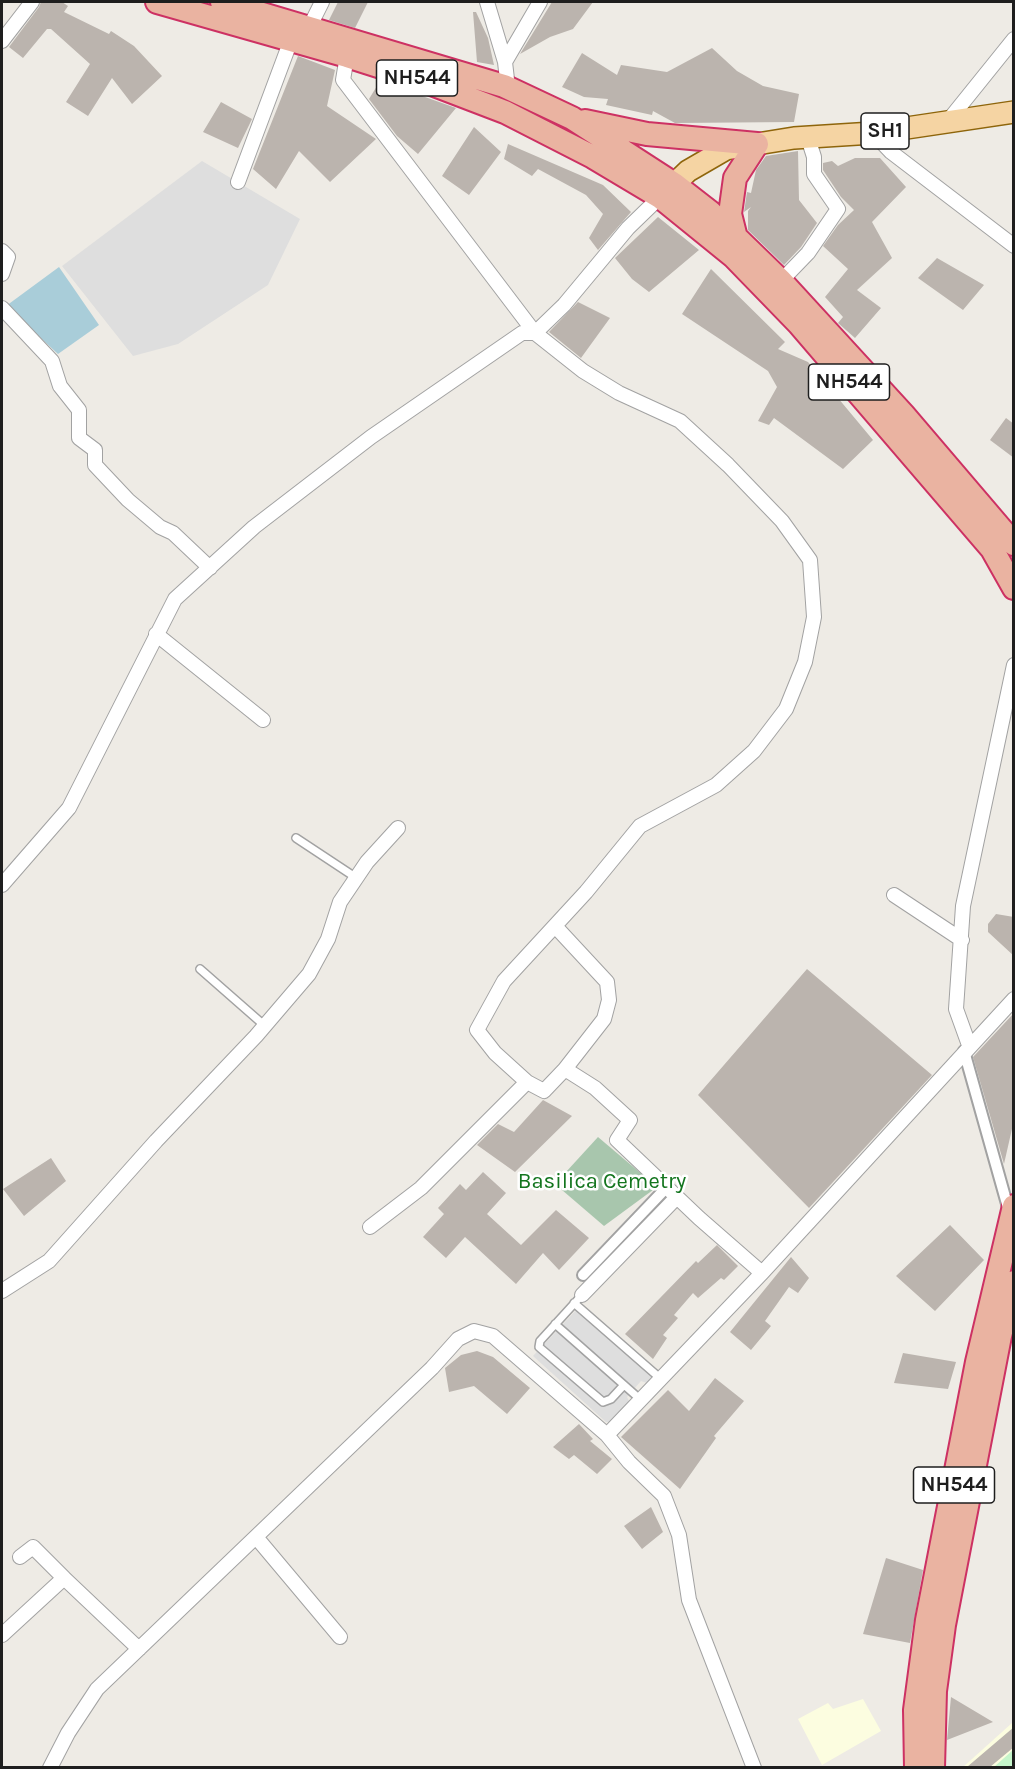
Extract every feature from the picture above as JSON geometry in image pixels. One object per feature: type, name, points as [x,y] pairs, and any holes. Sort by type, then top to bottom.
[{"type":"highway","name":"NH544","points":[[158,2],[300,34],[508,88],[572,118],[671,194],[735,234],[903,414],[1014,544]]},
{"type":"highway","name":"NH544","points":[[222,2],[347,56],[416,78],[505,112],[671,194],[799,324],[992,549],[1014,588]]},
{"type":"highway","name":"SH1","points":[[572,118],[647,134],[757,144]]},
{"type":"highway","points":[[735,234],[730,214],[735,178],[757,144]]},
{"type":"highway","name":"NH544","points":[[916,1767],[915,1710],[925,1631],[977,1362],[1012,1211]]},
{"type":"highway","name":"NH544","points":[[933,1767],[938,1662],[953,1571],[1014,1282]]},
{"type":"main road","name":"SH1","points":[[757,144],[873,133],[1014,112]]},
{"type":"main road","points":[[671,194],[696,178],[734,162],[757,144]]},
{"type":"street","points":[[2,42],[32,2]]},
{"type":"street","points":[[238,182],[300,34],[322,2]]},
{"type":"street","points":[[487,2],[505,62],[508,88]]},
{"type":"street","points":[[505,62],[540,2]]},
{"type":"street","points":[[948,121],[1014,39]]},
{"type":"street","points":[[347,56],[343,80],[535,333],[583,371],[610,388],[680,421],[728,465],[782,521],[810,560],[814,617],[805,662],[786,709],[754,751],[716,785],[640,826],[555,926],[504,981],[477,1030],[495,1053],[527,1082],[544,1091],[565,1069],[604,1019],[609,1000],[607,982],[555,926]]},
{"type":"street","points":[[873,133],[891,152],[1014,246]]},
{"type":"street","points":[[781,281],[808,253],[838,209],[814,174],[814,157],[808,138]]},
{"type":"street","points":[[2,885],[69,808],[156,634],[176,599],[254,527],[370,437],[522,333],[535,333],[564,305],[628,228],[671,194]]},
{"type":"street","points":[[2,251],[8,257],[2,274]]},
{"type":"street","points":[[2,308],[52,361],[60,386],[79,410],[79,438],[95,450],[95,465],[128,500],[160,526],[173,532],[210,568]]},
{"type":"street","points":[[156,634],[263,720]]},
{"type":"street","points":[[1012,1211],[956,1009],[963,906],[1014,664]]},
{"type":"street","points":[[2,1292],[49,1261],[156,1141],[265,1026],[309,974],[328,939],[340,902],[355,877],[398,828]]},
{"type":"street","points":[[894,895],[962,940]]},
{"type":"street","points":[[607,1435],[762,1273],[1014,999]]},
{"type":"street","points":[[565,1069],[595,1088],[630,1120],[618,1140],[762,1273]]},
{"type":"street","points":[[370,1227],[421,1188],[527,1082]]},
{"type":"street","points":[[583,1275],[672,1192]]},
{"type":"street","points":[[578,1299],[672,1192]]},
{"type":"street","points":[[50,1767],[68,1733],[98,1689],[432,1368],[458,1339],[474,1331],[493,1336],[607,1435],[664,1496],[679,1535],[689,1600],[754,1767]]},
{"type":"street","points":[[256,1537],[340,1637]]},
{"type":"street","points":[[20,1557],[33,1547],[139,1649]]},
{"type":"street","points":[[2,1635],[64,1578]]},
{"type":"lane","points":[[296,838],[355,877]]},
{"type":"lane","points":[[200,969],[265,1026]]},
{"type":"lane","points":[[624,1385],[611,1399],[603,1402],[539,1347],[538,1344],[578,1299],[661,1379]]},
{"type":"lane","points":[[555,1324],[641,1400]]},
{"type":"shaded area","points":[[202,161],[300,219],[268,285],[178,344],[133,356],[62,266]]},
{"type":"shaded area","points":[[580,1306],[657,1373],[647,1383],[641,1381],[627,1397],[630,1403],[613,1422],[606,1422],[533,1356]]},
{"type":"shaded area","points":[[863,1699],[881,1731],[822,1765],[798,1719],[828,1703],[833,1709]]},
{"type":"shaded area","points":[[1012,1723],[1013,1767],[962,1768]]},
{"type":"green space","name":"Basilica Cemetry","points":[[598,1137],[657,1187],[604,1226],[555,1184]]},
{"type":"green space","points":[[1013,1750],[1013,1767],[994,1767]]},
{"type":"water","points":[[59,267],[99,325],[58,354],[6,306]]},
{"type":"building","points":[[41,2],[62,2],[68,6],[64,12],[109,34],[111,31],[134,46],[162,76],[132,104],[112,78],[88,116],[66,102],[90,64],[51,29],[47,29],[23,58],[9,47]]},
{"type":"building","points":[[338,2],[368,2],[355,28],[329,20]]},
{"type":"building","points":[[552,2],[593,2],[573,29],[550,37],[520,54]]},
{"type":"building","points":[[473,12],[476,12],[488,38],[494,65],[477,62]]},
{"type":"building","points":[[712,48],[737,71],[763,86],[799,94],[794,122],[675,123],[653,111],[652,115],[606,105],[608,99],[584,97],[562,87],[582,53],[617,75],[621,65],[667,72]]},
{"type":"building","points":[[298,56],[335,70],[327,106],[376,139],[330,182],[299,151],[276,189],[253,169]]},
{"type":"building","points":[[380,81],[456,108],[418,154],[397,136],[369,99]]},
{"type":"building","points":[[221,102],[252,119],[238,148],[203,132]]},
{"type":"building","points":[[474,127],[501,152],[469,195],[442,176]]},
{"type":"building","points":[[508,144],[603,185],[631,212],[598,250],[589,238],[603,214],[586,195],[538,169],[532,176],[504,159]]},
{"type":"building","points":[[798,151],[799,200],[817,223],[801,247],[784,265],[748,230],[748,211],[751,207],[744,212],[747,192],[751,193],[756,170],[766,156]]},
{"type":"building","points":[[855,158],[880,158],[906,187],[872,222],[892,258],[857,290],[881,308],[855,338],[838,323],[843,317],[825,297],[848,269],[823,246],[838,225],[854,210],[841,197],[823,170],[823,163],[832,161],[838,166]]},
{"type":"building","points":[[658,217],[699,250],[649,292],[632,279],[615,258]]},
{"type":"building","points":[[937,258],[984,285],[963,310],[918,278]]},
{"type":"building","points":[[711,269],[785,342],[778,349],[808,362],[873,440],[843,469],[774,418],[769,425],[758,421],[777,387],[768,371],[682,314]]},
{"type":"building","points":[[578,302],[610,318],[581,358],[549,332]]},
{"type":"building","points":[[1006,418],[1014,424],[1014,458],[990,440]]},
{"type":"building","points":[[996,914],[1014,917],[1014,956],[988,932],[988,924]]},
{"type":"building","points":[[807,969],[932,1075],[809,1208],[698,1095]]},
{"type":"building","points":[[1014,1013],[1014,1120],[1004,1164],[973,1057]]},
{"type":"building","points":[[543,1100],[572,1116],[515,1172],[477,1145],[498,1124],[514,1132]]},
{"type":"building","points":[[51,1158],[66,1181],[24,1216],[3,1189]]},
{"type":"building","points":[[483,1172],[506,1193],[487,1214],[521,1245],[556,1210],[589,1238],[559,1270],[543,1253],[516,1284],[465,1237],[446,1258],[423,1237],[444,1214],[438,1208],[460,1184],[466,1190]]},
{"type":"building","points":[[950,1225],[984,1260],[935,1311],[896,1276]]},
{"type":"building","points":[[717,1245],[738,1266],[724,1280],[721,1278],[698,1298],[693,1293],[674,1315],[678,1318],[663,1335],[667,1338],[653,1359],[625,1334],[696,1261],[698,1263]]},
{"type":"building","points":[[791,1257],[809,1278],[798,1293],[789,1287],[765,1321],[771,1326],[751,1350],[730,1332]]},
{"type":"building","points":[[477,1351],[493,1357],[530,1388],[507,1414],[474,1386],[449,1392],[445,1368],[461,1355]]},
{"type":"building","points":[[903,1353],[956,1362],[948,1389],[894,1383]]},
{"type":"building","points":[[715,1378],[744,1401],[714,1436],[716,1438],[680,1489],[621,1437],[668,1390],[689,1411]]},
{"type":"building","points":[[579,1424],[593,1439],[590,1441],[612,1459],[597,1474],[574,1455],[569,1459],[553,1447]]},
{"type":"building","points":[[651,1507],[663,1532],[642,1549],[624,1526]]},
{"type":"building","points":[[886,1558],[923,1570],[910,1643],[863,1634]]},
{"type":"building","points":[[951,1697],[993,1722],[947,1740]]},
{"type":"building","points":[[1014,1727],[1014,1747],[990,1767],[967,1767]]}]
